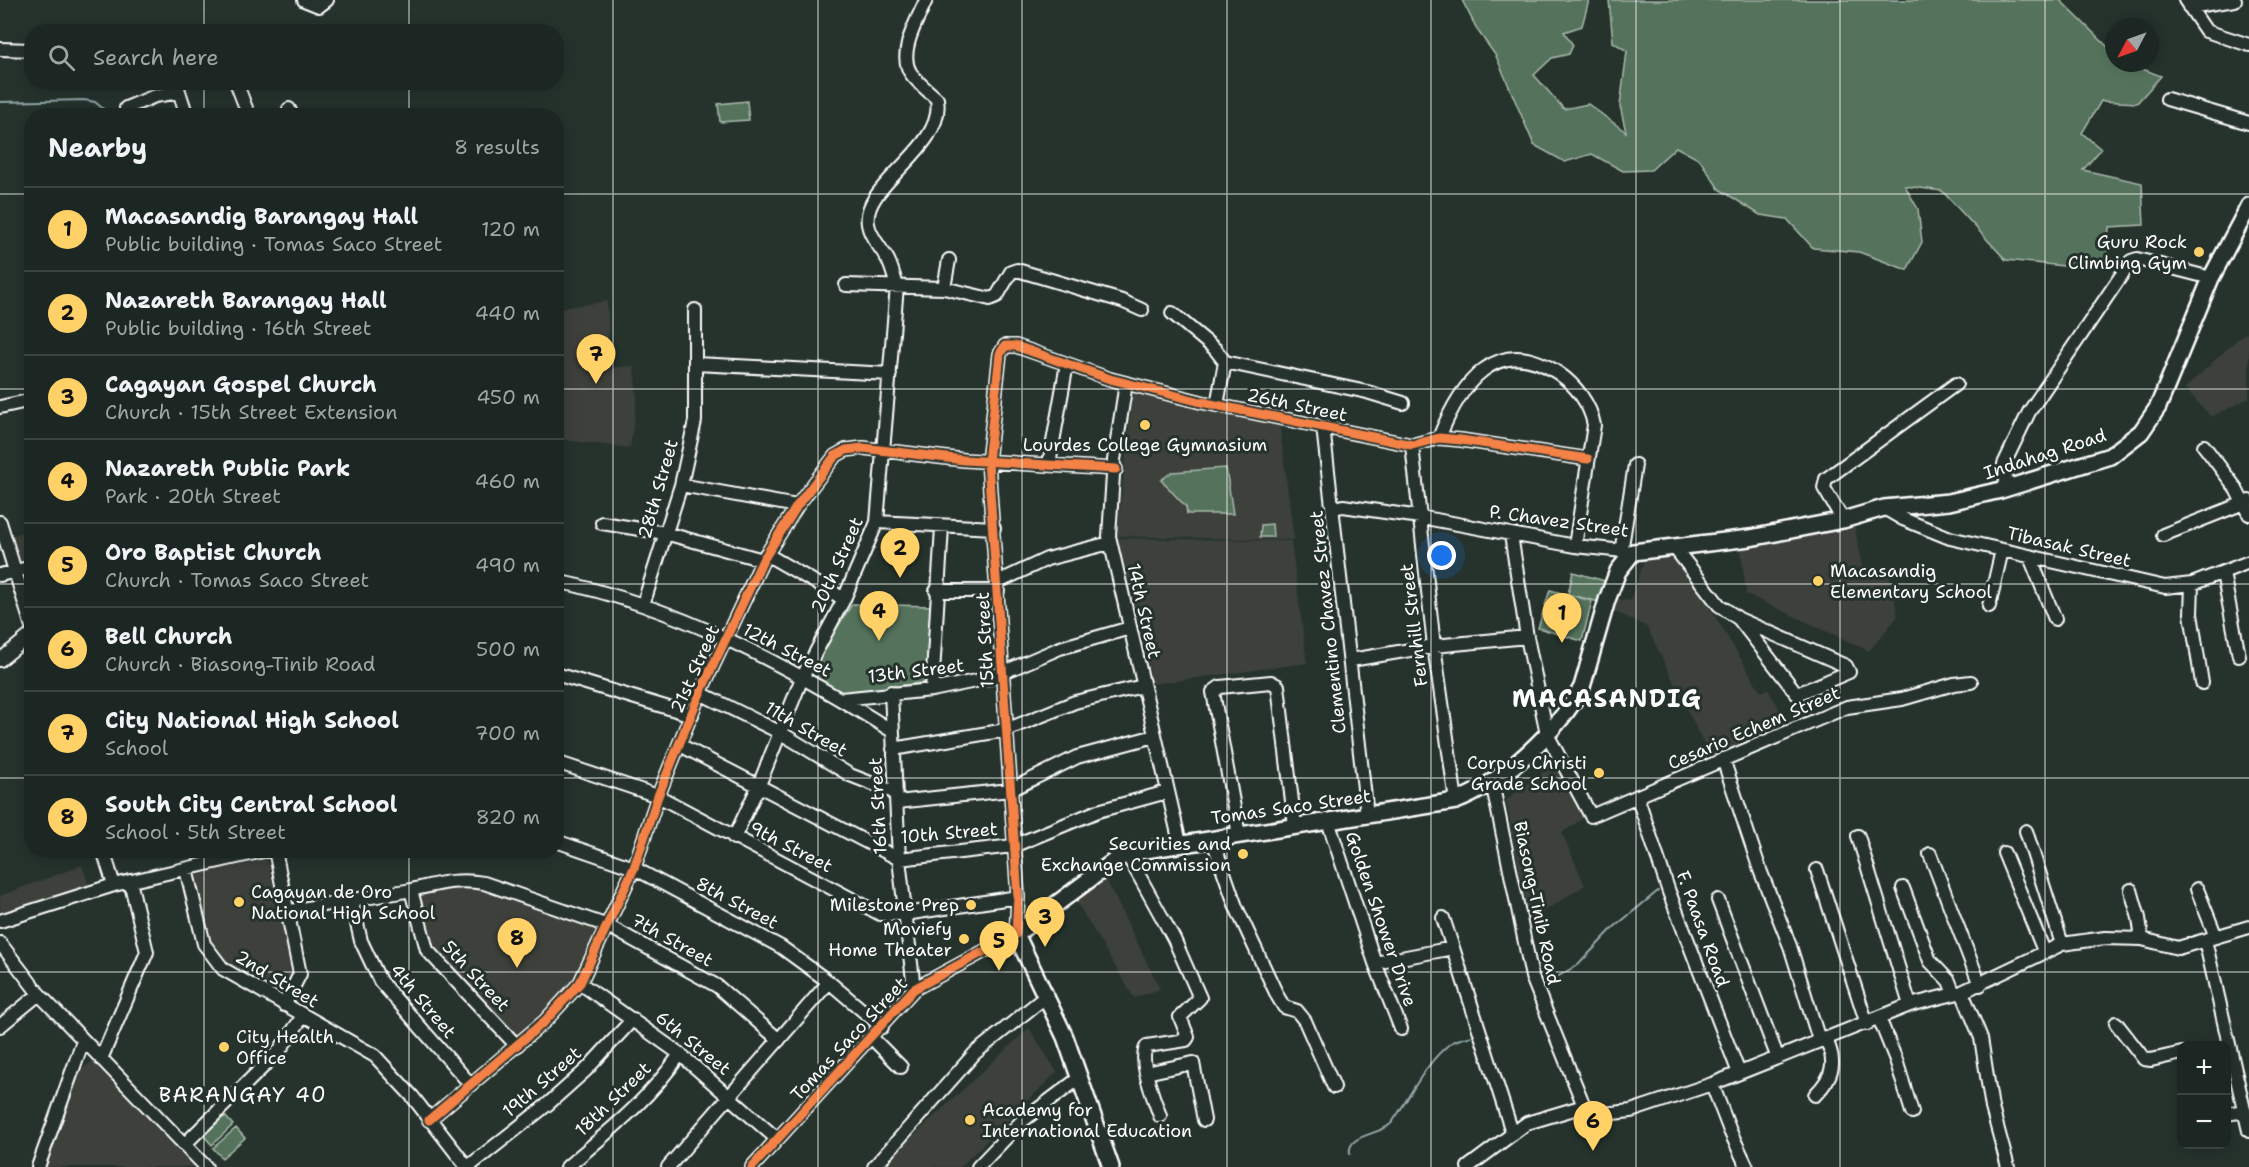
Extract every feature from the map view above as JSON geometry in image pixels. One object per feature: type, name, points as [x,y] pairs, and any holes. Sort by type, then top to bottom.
[{"type":"main road","name":"Indahag Road","points":[[1884,508],[1949,501],[2007,489],[2110,456],[2141,432],[2158,407],[2211,278],[2244,227],[2249,206]]},
{"type":"main road","name":"P. Chavez Street","points":[[1627,552],[1750,538],[1843,520],[1884,508]]},
{"type":"main road","name":"Tomas Saco Street","points":[[1016,934],[1127,854],[1180,843],[1456,801],[1492,782],[1547,734],[1568,710],[1582,687],[1611,591],[1627,552]]},
{"type":"main road","points":[[1016,934],[1065,1037],[1111,1167]]},
{"type":"street","points":[[304,0],[319,6],[327,0]]},
{"type":"street","points":[[897,286],[891,266],[868,224],[868,212],[882,189],[922,146],[937,111],[937,99],[910,72],[907,63],[911,35],[926,0]]},
{"type":"street","points":[[2187,3],[2235,0]]},
{"type":"street","points":[[2187,3],[2206,31],[2249,45]]},
{"type":"street","points":[[0,49],[24,50]]},
{"type":"street","points":[[126,108],[170,90]]},
{"type":"street","points":[[179,90],[185,108]]},
{"type":"street","points":[[239,90],[246,108]]},
{"type":"street","points":[[2166,99],[2249,123]]},
{"type":"street","points":[[2007,489],[2004,464],[2029,412],[2131,261],[2138,259],[2211,278]]},
{"type":"street","points":[[944,288],[949,260]]},
{"type":"street","points":[[846,285],[944,288],[990,299],[997,296],[1011,272],[1017,270],[1122,301],[1142,310]]},
{"type":"street","name":"20th Street","points":[[734,838],[759,785],[802,678],[844,599],[877,522],[897,286]]},
{"type":"street","name":"28th Street","points":[[643,605],[681,485],[695,421],[695,310]]},
{"type":"street","points":[[1172,313],[1215,349],[1226,362],[1367,392],[1403,403]]},
{"type":"street","name":"26th Street","points":[[1005,346],[1016,346],[1126,383],[1217,405],[1412,445],[1439,438],[1588,459]]},
{"type":"street","name":"15th Street","points":[[1005,346],[1000,354],[988,462],[1018,897],[1016,934]]},
{"type":"street","points":[[1439,438],[1456,403],[1482,371],[1500,359],[1528,359],[1541,363],[1567,379],[1589,406],[1594,425],[1575,546]]},
{"type":"street","points":[[1217,405],[1226,362]]},
{"type":"street","points":[[696,364],[890,375]]},
{"type":"street","points":[[1049,464],[1066,364]]},
{"type":"street","name":"14th Street","points":[[1126,383],[1114,460],[1116,469],[1108,526],[1110,543],[1180,843]]},
{"type":"street","points":[[1843,520],[1824,488],[1826,479],[1956,384]]},
{"type":"street","points":[[0,407],[24,402]]},
{"type":"street","name":"Clementino Chavez Street","points":[[1323,427],[1334,508],[1367,815]]},
{"type":"street","name":"Fernhill Street","points":[[1412,445],[1434,646],[1456,801]]},
{"type":"street","points":[[2163,535],[2246,505],[2204,446]]},
{"type":"street","name":"21st Street","points":[[429,1119],[545,1021],[579,983],[634,868],[658,796],[700,693],[764,557],[797,506],[840,453],[853,448],[988,462],[1116,469]]},
{"type":"street","points":[[1627,552],[1635,465]]},
{"type":"street","points":[[681,485],[797,506]]},
{"type":"street","name":"P. Chavez Street","points":[[1334,508],[1343,506],[1420,517],[1575,546],[1627,552]]},
{"type":"street","name":"Tibasak Street","points":[[1884,508],[1903,519],[1950,538],[2165,587],[2192,584],[2249,562]]},
{"type":"street","points":[[0,522],[24,602]]},
{"type":"street","points":[[877,522],[994,528]]},
{"type":"street","points":[[602,523],[665,533],[764,557],[844,599]]},
{"type":"street","points":[[932,690],[936,591],[942,527]]},
{"type":"street","points":[[1511,535],[1527,637],[1547,734]]},
{"type":"street","points":[[936,591],[998,586],[1047,559],[1110,543]]},
{"type":"street","points":[[1674,547],[1719,605],[1739,619],[1846,666],[1848,672],[1797,694],[1739,619]]},
{"type":"street","points":[[1989,606],[2002,550]]},
{"type":"street","points":[[2030,557],[2055,618]]},
{"type":"street","points":[[0,575],[24,569]]},
{"type":"street","points":[[2223,573],[2240,656]]},
{"type":"street","name":"12th Street","points":[[564,583],[643,605],[725,639],[841,699],[892,731]]},
{"type":"street","points":[[2192,584],[2192,614],[2202,683]]},
{"type":"street","name":"13th Street","points":[[841,699],[891,692],[932,690],[1004,674],[1060,648],[1130,628]]},
{"type":"street","points":[[1351,660],[1434,646],[1527,637]]},
{"type":"street","points":[[0,660],[24,640]]},
{"type":"street","points":[[564,676],[692,715]]},
{"type":"street","points":[[1239,835],[1213,692],[1220,687],[1249,682],[1271,682],[1278,686],[1295,826]]},
{"type":"street","name":"Cesario Echem Street","points":[[1547,734],[1591,816],[1847,707],[1902,699],[1954,684],[1971,682]]},
{"type":"street","points":[[893,749],[1006,730],[1075,702],[1143,687]]},
{"type":"street","name":"16th Street","points":[[891,692],[899,859],[914,989]]},
{"type":"street","name":"11th Street","points":[[700,693],[781,733],[850,775],[897,797],[1010,790],[1077,757],[1155,736]]},
{"type":"street","name":"10th Street","points":[[680,745],[899,859],[1013,846],[1098,811],[1167,792]]},
{"type":"street","points":[[1723,759],[1760,870],[1790,946],[1822,1039],[1833,1057],[1833,1071],[1830,1078],[1815,1095]]},
{"type":"street","name":"9th Street","points":[[564,765],[658,796],[880,914],[905,914],[1018,897]]},
{"type":"street","name":"Biasong-Tinib Road","points":[[1492,782],[1532,977],[1584,1106]]},
{"type":"street","name":"F. Paasa Road","points":[[1637,796],[1738,1074]]},
{"type":"street","name":"Golden Shower Drive","points":[[1328,820],[1375,963],[1401,1029]]},
{"type":"street","points":[[2026,831],[2062,944]]},
{"type":"street","points":[[1858,836],[1911,1005]]},
{"type":"street","points":[[1212,838],[1236,907],[1282,1004],[1300,1013],[1311,1032],[1334,1087]]},
{"type":"street","name":"8th Street","points":[[564,844],[634,868],[781,947],[829,982],[882,1027]]},
{"type":"street","points":[[2004,853],[2044,951]]},
{"type":"street","points":[[1127,854],[1174,939],[1199,993],[1198,1002],[1180,1017],[1188,1037],[1186,1040],[1147,1046],[1143,1052],[1146,1073],[1160,1116]]},
{"type":"street","points":[[1930,854],[1980,985]]},
{"type":"street","points":[[106,858],[114,885]]},
{"type":"street","points":[[0,921],[114,885],[233,858]]},
{"type":"street","points":[[276,858],[300,974],[284,1005]]},
{"type":"street","name":"2nd Street","points":[[186,869],[204,944],[223,969],[303,1017],[375,1056],[412,1096],[467,1167]]},
{"type":"street","points":[[1817,870],[1867,1024]]},
{"type":"street","name":"7th Street","points":[[286,912],[351,898],[411,890],[453,880],[484,883],[608,926],[717,986],[779,1040]]},
{"type":"street","points":[[101,1059],[147,952],[130,881]]},
{"type":"street","points":[[1903,888],[1930,961],[1958,993],[1981,1038],[1992,1108],[2008,1167]]},
{"type":"street","points":[[2197,889],[2210,938],[2223,1041]]},
{"type":"street","name":"5th Street","points":[[411,890],[427,950],[517,1046]]},
{"type":"street","points":[[2130,890],[2139,918],[2142,939]]},
{"type":"street","name":"4th Street","points":[[351,898],[361,941],[380,981],[471,1084]]},
{"type":"street","points":[[1718,900],[1777,1056]]},
{"type":"street","points":[[1443,918],[1512,1132]]},
{"type":"street","points":[[1468,1167],[1512,1132],[1538,1118],[1584,1106],[1604,1114],[1631,1111],[1712,1084],[1777,1056],[1867,1024],[1911,1005],[1980,985],[2062,944],[2105,938],[2142,939],[2178,948],[2249,927]]},
{"type":"street","name":"Tomas Saco Street","points":[[752,1167],[872,1038],[914,989],[1016,934]]},
{"type":"street","points":[[0,943],[39,994],[186,1143],[206,1167]]},
{"type":"street","points":[[1375,963],[1453,948]]},
{"type":"street","points":[[668,1167],[829,982]]},
{"type":"street","name":"6th Street","points":[[579,983],[680,1054],[777,1139]]},
{"type":"street","points":[[0,1026],[39,994]]},
{"type":"street","points":[[874,1167],[975,1053],[1045,997]]},
{"type":"street","points":[[186,1143],[279,1050],[303,1017]]},
{"type":"street","points":[[1879,1018],[1896,1060],[1912,1112]]},
{"type":"street","name":"19th Street","points":[[467,1167],[548,1104],[586,1070],[633,1019]]},
{"type":"street","points":[[2116,1023],[2144,1059],[2151,1060],[2177,1054]]},
{"type":"street","points":[[872,1038],[901,1066]]},
{"type":"street","points":[[38,1167],[83,1041]]},
{"type":"street","name":"18th Street","points":[[567,1167],[644,1099],[680,1054]]},
{"type":"street","points":[[1146,1073],[1193,1063],[1204,1120]]},
{"type":"street","points":[[2231,1068],[2249,1131]]},
{"type":"street","points":[[978,1167],[1021,1122],[1078,1079]]},
{"type":"street","points":[[1712,1084],[1747,1167]]},
{"type":"street","points":[[2231,1113],[2245,1111]]},
{"type":"shaded area","points":[[607,301],[610,368],[634,366],[637,399],[630,448],[564,440],[564,308]]},
{"type":"shaded area","points":[[2249,333],[2249,398],[2211,417],[2185,388],[2243,334]]},
{"type":"shaded area","points":[[1133,390],[1279,421],[1294,540],[1117,536]]},
{"type":"shaded area","name":"Macasandig Elementary School","points":[[1854,524],[1862,566],[1888,568],[1898,616],[1869,651],[1746,594],[1740,542]]},
{"type":"shaded area","points":[[24,532],[24,560],[20,561],[13,535]]},
{"type":"shaded area","points":[[1117,538],[1291,541],[1307,663],[1153,684]]},
{"type":"shaded area","points":[[1678,555],[1761,692],[1768,689],[1787,723],[1711,759],[1647,627],[1614,611],[1618,599],[1630,601],[1644,561]]},
{"type":"shaded area","points":[[1558,761],[1586,816],[1562,833],[1585,885],[1540,914],[1540,919],[1531,931],[1506,800]]},
{"type":"shaded area","name":"Cagayan de Oro National High School","points":[[267,859],[293,972],[277,996],[224,960],[213,948],[194,875]]},
{"type":"shaded area","points":[[82,865],[90,888],[0,917],[0,896]]},
{"type":"shaded area","points":[[1106,879],[1160,989],[1134,998],[1076,901]]},
{"type":"shaded area","points":[[469,882],[601,930],[574,980],[518,1035],[431,943],[417,892]]},
{"type":"shaded area","name":"Academy for International Education","points":[[1029,1028],[1057,1072],[960,1167],[880,1167]]},
{"type":"shaded area","points":[[93,1061],[98,1061],[201,1167],[45,1167],[80,1071]]},
{"type":"green space","points":[[1462,0],[1589,0],[1582,26],[1564,32],[1573,45],[1569,54],[1552,58],[1534,75],[1564,109],[1588,104],[1626,132],[1620,106],[1627,51],[1613,42],[1609,0],[2060,0],[2105,44],[2105,72],[2151,72],[2161,76],[2137,103],[2101,101],[2082,133],[2101,149],[2083,170],[2142,183],[2144,225],[2109,227],[2107,260],[2073,267],[2006,260],[1942,191],[1905,186],[1918,209],[1922,242],[1907,270],[1859,252],[1813,248],[1787,219],[1760,215],[1719,189],[1700,160],[1676,147],[1651,170],[1623,171],[1592,154],[1565,162],[1534,145],[1496,56],[1478,31]]},
{"type":"green space","points":[[747,101],[749,120],[720,122],[718,104]]},
{"type":"green space","points":[[1226,468],[1233,514],[1187,514],[1186,507],[1161,480],[1172,472]]},
{"type":"green space","points":[[1272,524],[1273,537],[1260,537],[1261,525]]},
{"type":"green space","points":[[1573,572],[1605,581],[1599,602],[1568,594]]},
{"type":"green space","points":[[1550,590],[1592,601],[1582,641],[1538,628]]},
{"type":"green space","points":[[852,604],[931,606],[927,682],[839,694],[807,675]]},
{"type":"green space","points":[[225,1116],[233,1125],[212,1145],[203,1135]]},
{"type":"green space","points":[[236,1128],[245,1138],[222,1158],[213,1148]]},
{"type":"waterway","points":[[0,102],[84,100],[95,102],[102,108]]},
{"type":"waterway","points":[[1542,986],[1579,964],[1613,928],[1658,891]]},
{"type":"waterway","points":[[1350,1154],[1350,1147],[1359,1138],[1382,1130],[1393,1121],[1426,1069],[1442,1051],[1453,1042],[1473,1036]]},
{"type":"cycle path","points":[[752,1167],[914,989],[1016,934],[1018,897],[988,462],[1000,354],[1005,346],[1016,346],[1110,379],[1201,402],[1412,445],[1439,438],[1588,459]]},
{"type":"cycle path","points":[[429,1120],[545,1021],[580,983],[634,868],[658,796],[700,693],[763,560],[797,506],[835,456],[846,450],[863,448],[964,460],[1116,469]]},
{"type":"place","name":"Guru Rock Climbing Gym","points":[[2199,252]]},
{"type":"place","name":"City National High School","points":[[596,384]]},
{"type":"place","name":"Lourdes College Gymnasium","points":[[1145,425]]},
{"type":"place","name":"Nazareth Barangay Hall","points":[[900,578]]},
{"type":"place","name":"Macasandig Elementary School","points":[[1818,581]]},
{"type":"place","name":"Nazareth Public Park","points":[[879,641]]},
{"type":"place","name":"Macasandig Barangay Hall","points":[[1562,643]]},
{"type":"place","name":"Corpus Christi Grade School","points":[[1599,773]]},
{"type":"place","name":"Securities and Exchange Commission","points":[[1243,854]]},
{"type":"place","name":"Cagayan de Oro National High School","points":[[239,902]]},
{"type":"place","name":"Milestone Prep","points":[[971,905]]},
{"type":"place","name":"Moviefy Home Theater","points":[[964,939]]},
{"type":"place","name":"Cagayan Gospel Church","points":[[1045,947]]},
{"type":"place","name":"South City Central School","points":[[517,968]]},
{"type":"place","name":"Oro Baptist Church","points":[[999,971]]},
{"type":"place","name":"City Health Office","points":[[224,1047]]},
{"type":"place","name":"Academy for International Education","points":[[970,1120]]},
{"type":"place","name":"Bell Church","points":[[1593,1151]]},
{"type":"district","name":"MACASANDIG","points":[[1607,699]]},
{"type":"district","name":"BARANGAY 40","points":[[243,1095]]}]
